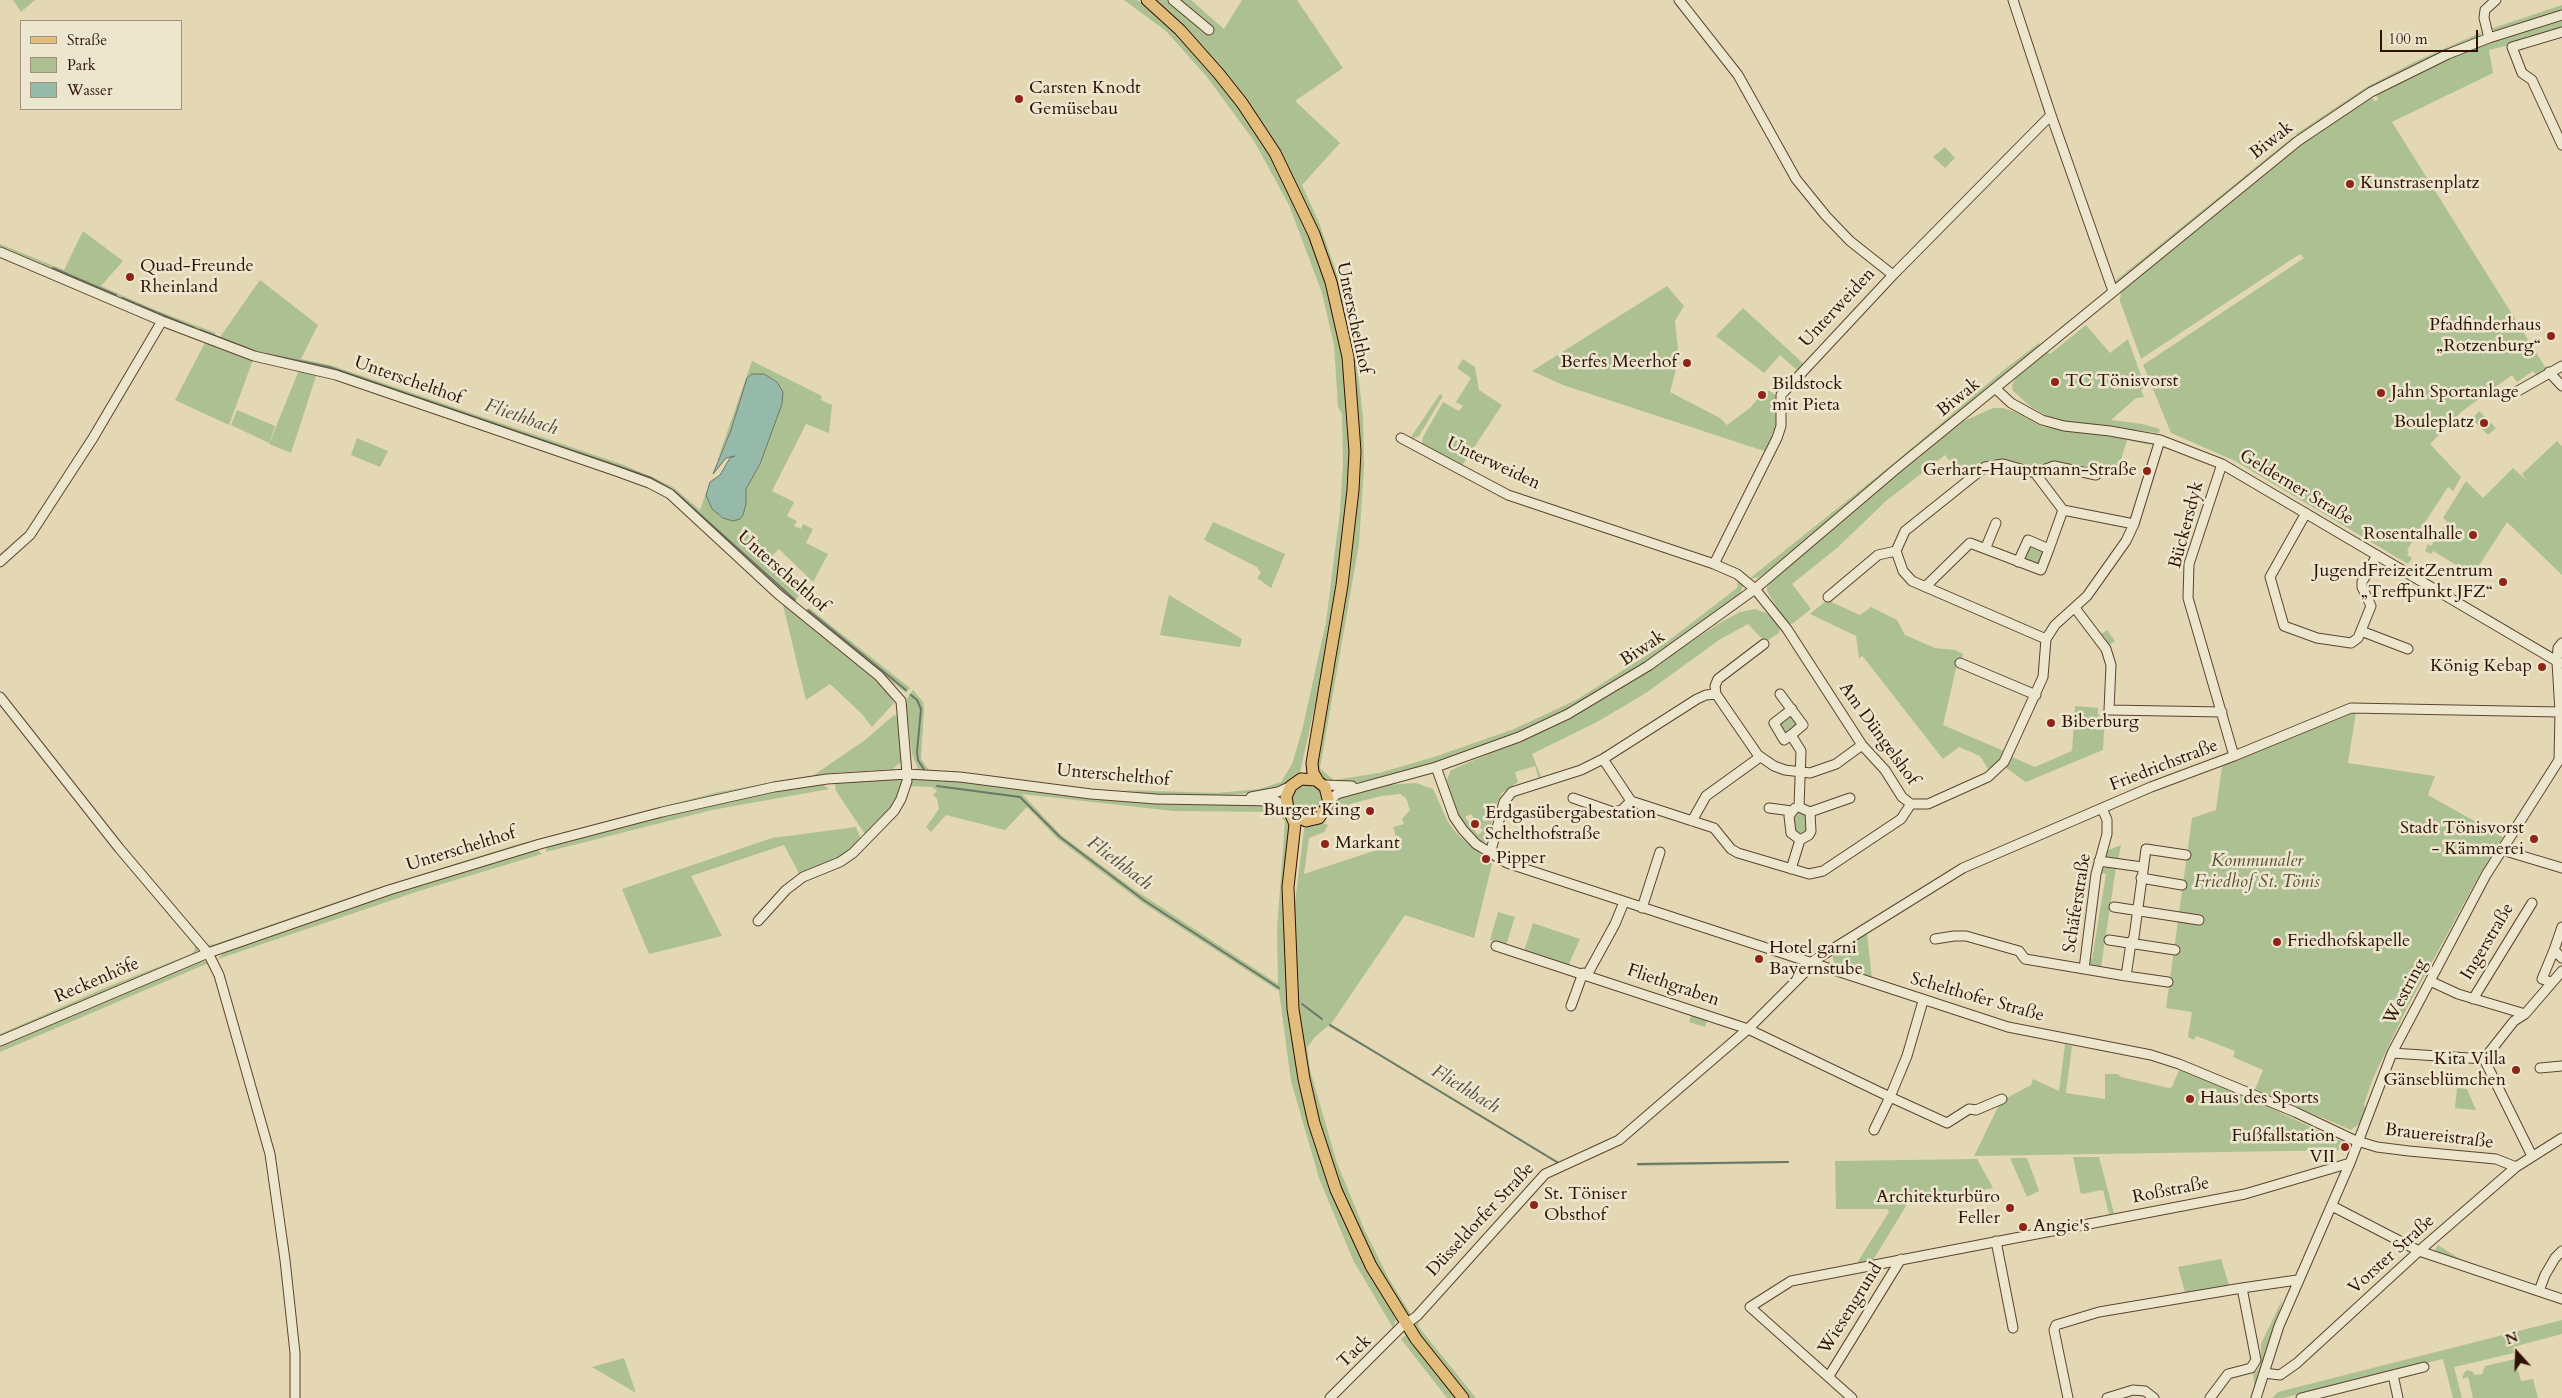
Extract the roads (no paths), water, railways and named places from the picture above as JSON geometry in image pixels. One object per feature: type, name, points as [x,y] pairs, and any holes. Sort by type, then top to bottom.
[{"type":"main road","name":"Unterschelthof","points":[[1147,0],[1197,48],[1242,103],[1275,153],[1314,234],[1331,282],[1348,357],[1355,451],[1354,490],[1342,585],[1312,766],[1321,783]]},
{"type":"main road","name":"Unterschelthof","points":[[1294,783],[1304,767],[1329,659]]},
{"type":"main road","points":[[1289,811],[1306,821],[1324,814],[1330,800],[1321,783],[1307,778],[1294,783],[1286,797],[1289,811],[1294,824],[1288,887],[1293,1009],[1302,1072],[1314,1123],[1336,1190],[1355,1235],[1403,1326],[1463,1398]]},
{"type":"main road","points":[[1290,904],[1295,888],[1301,828],[1306,821]]},
{"type":"street","points":[[1173,0],[1209,30]]},
{"type":"street","points":[[1679,0],[1738,75],[1796,179],[1826,216],[1850,241],[1892,276]]},
{"type":"street","points":[[2013,0],[2050,115],[2113,291]]},
{"type":"street","points":[[2489,38],[2484,18],[2485,10],[2496,0]]},
{"type":"street","name":"Biwak","points":[[1330,800],[1337,794],[1364,785],[1436,767],[1518,737],[1601,696],[1675,648],[1754,589],[1896,468],[1996,389],[2291,146],[2334,115],[2371,92],[2416,70],[2489,38],[2562,15]]},
{"type":"street","points":[[2562,32],[2512,47],[2522,73],[2532,80],[2562,145]]},
{"type":"street","name":"Unterweiden","points":[[1714,564],[1777,438],[1781,426],[1781,395],[1892,276],[2050,115]]},
{"type":"street","name":"Unterschelthof","points":[[0,252],[162,321],[254,356],[354,381],[649,483],[670,494],[778,594],[879,676],[901,701],[907,778],[901,799],[894,811],[853,853],[840,862],[803,877],[786,890],[758,921]]},
{"type":"street","points":[[0,562],[30,535],[93,438],[162,321]]},
{"type":"street","points":[[2516,392],[2562,366]]},
{"type":"street","points":[[2550,372],[2562,386]]},
{"type":"street","name":"Gelderner Straße","points":[[1996,389],[2011,403],[2042,420],[2064,426],[2110,430],[2160,440],[2222,464],[2559,663]]},
{"type":"street","name":"Unterweiden","points":[[1401,438],[1508,495],[1714,564],[1737,574],[1754,589]]},
{"type":"street","points":[[1960,663],[2036,695],[2043,677],[2046,639],[2056,625],[2087,596],[2120,549],[2134,524],[2160,440]]},
{"type":"street","points":[[2046,639],[1912,581],[1903,571],[1896,551],[1906,531],[1985,467],[2003,464],[2035,473],[2054,466],[2096,475]]},
{"type":"street","name":"Bückersdyk","points":[[2222,464],[2190,564],[2188,598],[2234,756]]},
{"type":"street","points":[[2035,473],[2064,510],[2134,524]]},
{"type":"street","points":[[1925,587],[1970,543],[1986,547],[2041,570],[2064,510]]},
{"type":"street","points":[[2306,512],[2270,577],[2284,626],[2317,638],[2351,643],[2358,638],[2371,606],[2362,587],[2362,582],[2377,555]]},
{"type":"street","points":[[1986,547],[1996,523]]},
{"type":"street","points":[[2018,562],[2028,540],[2049,549]]},
{"type":"street","points":[[1828,598],[1878,555],[1896,551]]},
{"type":"street","name":"Am Düngelshof","points":[[1754,589],[1787,629],[1862,745],[1885,770],[1902,797],[1911,804],[1928,804],[1997,770],[2004,762],[2036,695]]},
{"type":"street","points":[[2075,608],[2106,649],[2111,665],[2109,710],[2222,712]]},
{"type":"street","points":[[2362,631],[2408,649]]},
{"type":"street","name":"Westring","points":[[2264,1373],[2271,1346],[2297,1280],[2350,1163],[2392,1053],[2486,875],[2559,760],[2558,648],[2562,643]]},
{"type":"street","points":[[1764,644],[1718,679],[1715,686],[1716,694],[1760,758],[1774,766],[1801,773],[1828,768],[1862,745]]},
{"type":"street","points":[[1490,854],[1502,807],[1508,794],[1521,788],[1581,770],[1604,759],[1697,700],[1706,695],[1716,694]]},
{"type":"street","points":[[1780,694],[1792,709],[1803,725],[1784,740],[1774,723],[1792,709]]},
{"type":"street","points":[[0,697],[120,848],[208,953],[219,975],[270,1154],[285,1260],[294,1344],[295,1398]]},
{"type":"street","name":"Friedrichstraße","points":[[1810,963],[1963,868],[2102,808],[2351,708],[2560,712]]},
{"type":"street","points":[[1791,735],[1802,751],[1796,809],[1789,816],[1790,828],[1794,836],[1800,840]]},
{"type":"street","points":[[1692,821],[1706,796],[1760,758]]},
{"type":"street","points":[[1604,759],[1631,801],[1714,828],[1727,844],[1738,852],[1809,874],[1823,871],[1901,820],[1911,804]]},
{"type":"street","name":"Schelthofer Straße","points":[[1436,767],[1454,817],[1469,838],[1490,854],[1507,863],[2008,1028],[2151,1055],[2179,1064],[2358,1142]]},
{"type":"street","name":"Unterschelthof","points":[[208,953],[398,887],[540,844],[748,792],[809,782],[960,777],[1091,794],[1156,799],[1276,801],[1289,811]]},
{"type":"street","name":"Unterschelthof","points":[[1226,800],[1274,793],[1294,783]]},
{"type":"street","name":"Biwak","points":[[1321,783],[1364,785]]},
{"type":"street","points":[[1572,798],[1613,812],[1622,810],[1631,801]]},
{"type":"street","points":[[1769,808],[1796,809],[1810,812],[1850,798]]},
{"type":"street","name":"Schäferstraße","points":[[1935,939],[1966,936],[2020,951],[2025,959],[2084,969],[2099,861],[2108,827],[2102,808]]},
{"type":"street","points":[[1791,869],[1800,840],[1804,839],[1811,831],[1810,812]]},
{"type":"street","points":[[2126,976],[2131,943],[2134,937],[2142,867],[2146,849],[2186,855]]},
{"type":"street","points":[[2502,850],[2562,868]]},
{"type":"street","points":[[1642,908],[1660,852]]},
{"type":"street","points":[[2099,861],[2142,867]]},
{"type":"street","points":[[2141,878],[2182,885]]},
{"type":"street","points":[[1571,1006],[1585,974],[1615,924],[1624,902]]},
{"type":"street","name":"Ingerstraße","points":[[2473,999],[2532,902]]},
{"type":"street","points":[[2114,907],[2199,920]]},
{"type":"street","points":[[2550,982],[2542,979],[2562,927]]},
{"type":"street","points":[[2109,940],[2175,950]]},
{"type":"street","name":"Fliethgraben","points":[[1496,946],[1748,1029],[1947,1123],[1969,1109],[1976,1110],[2002,1099]]},
{"type":"street","points":[[2554,950],[2562,958]]},
{"type":"street","name":"Reckenhöfe","points":[[0,1041],[208,953]]},
{"type":"street","points":[[1748,1029],[1804,973],[1810,963]]},
{"type":"street","points":[[2084,969],[2168,982]]},
{"type":"street","points":[[2484,1059],[2514,1021],[2525,1014],[2550,982],[2562,971]]},
{"type":"street","name":"Ingerstraße","points":[[2430,980],[2473,999],[2525,1014]]},
{"type":"street","points":[[1874,1130],[1908,1056],[1924,1001]]},
{"type":"street","name":"Düsseldorfer Straße","points":[[1403,1326],[1417,1316],[1545,1174],[1619,1140],[1748,1029]]},
{"type":"street","points":[[2392,1053],[2484,1059]]},
{"type":"street","points":[[2484,1059],[2532,1156]]},
{"type":"street","points":[[2540,1068],[2562,1066]]},
{"type":"street","name":"Vorster Straße","points":[[2264,1373],[2280,1375],[2297,1363],[2419,1251],[2516,1167],[2562,1138]]},
{"type":"street","name":"Brauereistraße","points":[[2358,1142],[2377,1147],[2409,1151],[2496,1159],[2516,1167]]},
{"type":"street","name":"Roßstraße","points":[[1828,1376],[1750,1307],[1791,1281],[2244,1194],[2350,1163]]},
{"type":"street","points":[[2332,1206],[2419,1251],[2562,1299]]},
{"type":"street","points":[[1996,1241],[2013,1328]]},
{"type":"street","points":[[2539,1291],[2545,1275],[2555,1258],[2562,1251]]},
{"type":"street","name":"Wiesengrund","points":[[1828,1376],[1901,1259]]},
{"type":"street","points":[[2068,1398],[2054,1330],[2056,1325],[2099,1312],[2297,1280]]},
{"type":"street","points":[[2210,1398],[2228,1374],[2251,1368],[2256,1360],[2242,1288]]},
{"type":"street","name":"Tack","points":[[1330,1398],[1403,1326]]},
{"type":"street","points":[[2301,1398],[2339,1394],[2393,1375],[2424,1367]]},
{"type":"street","points":[[2256,1398],[2264,1373]]},
{"type":"street","points":[[2393,1375],[2398,1398]]},
{"type":"street","points":[[1828,1376],[1852,1398]]},
{"type":"street","points":[[2107,1398],[2133,1390],[2145,1391],[2154,1398]]},
{"type":"water","points":[[752,374],[764,374],[777,382],[783,392],[782,404],[760,464],[746,489],[746,504],[743,515],[740,519],[733,521],[723,518],[712,509],[706,495],[710,482],[720,475],[730,458],[735,456],[726,458],[713,474],[731,430],[747,378]]},
{"type":"waterway","name":"Fliethbach","points":[[53,268],[116,295]]},
{"type":"waterway","name":"Fliethbach","points":[[122,298],[194,328]]},
{"type":"waterway","name":"Fliethbach","points":[[200,330],[251,350]]},
{"type":"waterway","name":"Fliethbach","points":[[265,354],[329,367],[652,478],[674,491],[795,600]]},
{"type":"waterway","name":"Fliethbach","points":[[808,610],[906,690]]},
{"type":"waterway","name":"Fliethbach","points":[[911,695],[917,700],[921,709],[917,752],[918,760],[925,771]]},
{"type":"waterway","name":"Fliethbach","points":[[937,786],[1020,797],[1060,837],[1145,901],[1279,988]]},
{"type":"waterway","name":"Fliethbach","points":[[1302,1004],[1322,1019]]},
{"type":"waterway","name":"Fliethbach","points":[[1330,1025],[1560,1164]]},
{"type":"waterway","name":"Fliethbach","points":[[1638,1164],[1788,1162]]},
{"type":"place","name":"Carsten Knodt Gemüsebau","points":[[1019,99]]},
{"type":"place","name":"Kunstrasenplatz","points":[[2350,184]]},
{"type":"place","name":"Quad-Freunde Rheinland","points":[[130,277]]},
{"type":"place","name":"Pfadfinderhaus „Rotzenburg“","points":[[2551,336]]},
{"type":"place","name":"Berfes Meerhof","points":[[1687,363]]},
{"type":"place","name":"TC Tönisvorst","points":[[2055,382]]},
{"type":"place","name":"Jahn Sportanlage","points":[[2381,393]]},
{"type":"place","name":"Bildstock mit Pieta","points":[[1762,395]]},
{"type":"place","name":"Bouleplatz","points":[[2484,423]]},
{"type":"place","name":"Gerhart-Hauptmann-Straße","points":[[2147,471]]},
{"type":"place","name":"Rosentalhalle","points":[[2473,535]]},
{"type":"place","name":"JugendFreizeitZentrum „Treffpunkt JFZ“","points":[[2503,582]]},
{"type":"place","name":"König Kebap","points":[[2542,667]]},
{"type":"place","name":"Biberburg","points":[[2051,723]]},
{"type":"place","name":"Burger King","points":[[1370,811]]},
{"type":"place","name":"Erdgasübergabestation Schelthofstraße","points":[[1475,824]]},
{"type":"place","name":"Stadt Tönisvorst - Kämmerei","points":[[2534,839]]},
{"type":"place","name":"Markant","points":[[1325,844]]},
{"type":"place","name":"Pipper","points":[[1486,859]]},
{"type":"place","name":"Friedhofskapelle","points":[[2277,942]]},
{"type":"place","name":"Hotel garni Bayernstube","points":[[1759,959]]},
{"type":"place","name":"Kita Villa Gänseblümchen","points":[[2516,1070]]},
{"type":"place","name":"Haus des Sports","points":[[2190,1099]]},
{"type":"place","name":"Fußfallstation VII","points":[[2345,1147]]},
{"type":"place","name":"St. Töniser Obsthof","points":[[1534,1205]]},
{"type":"place","name":"Architekturbüro Feller","points":[[2010,1208]]},
{"type":"place","name":"Angie's","points":[[2023,1227]]},
{"type":"park label","name":"Kommunaler Friedhof St. Tönis","points":[[2257,872]]}]
